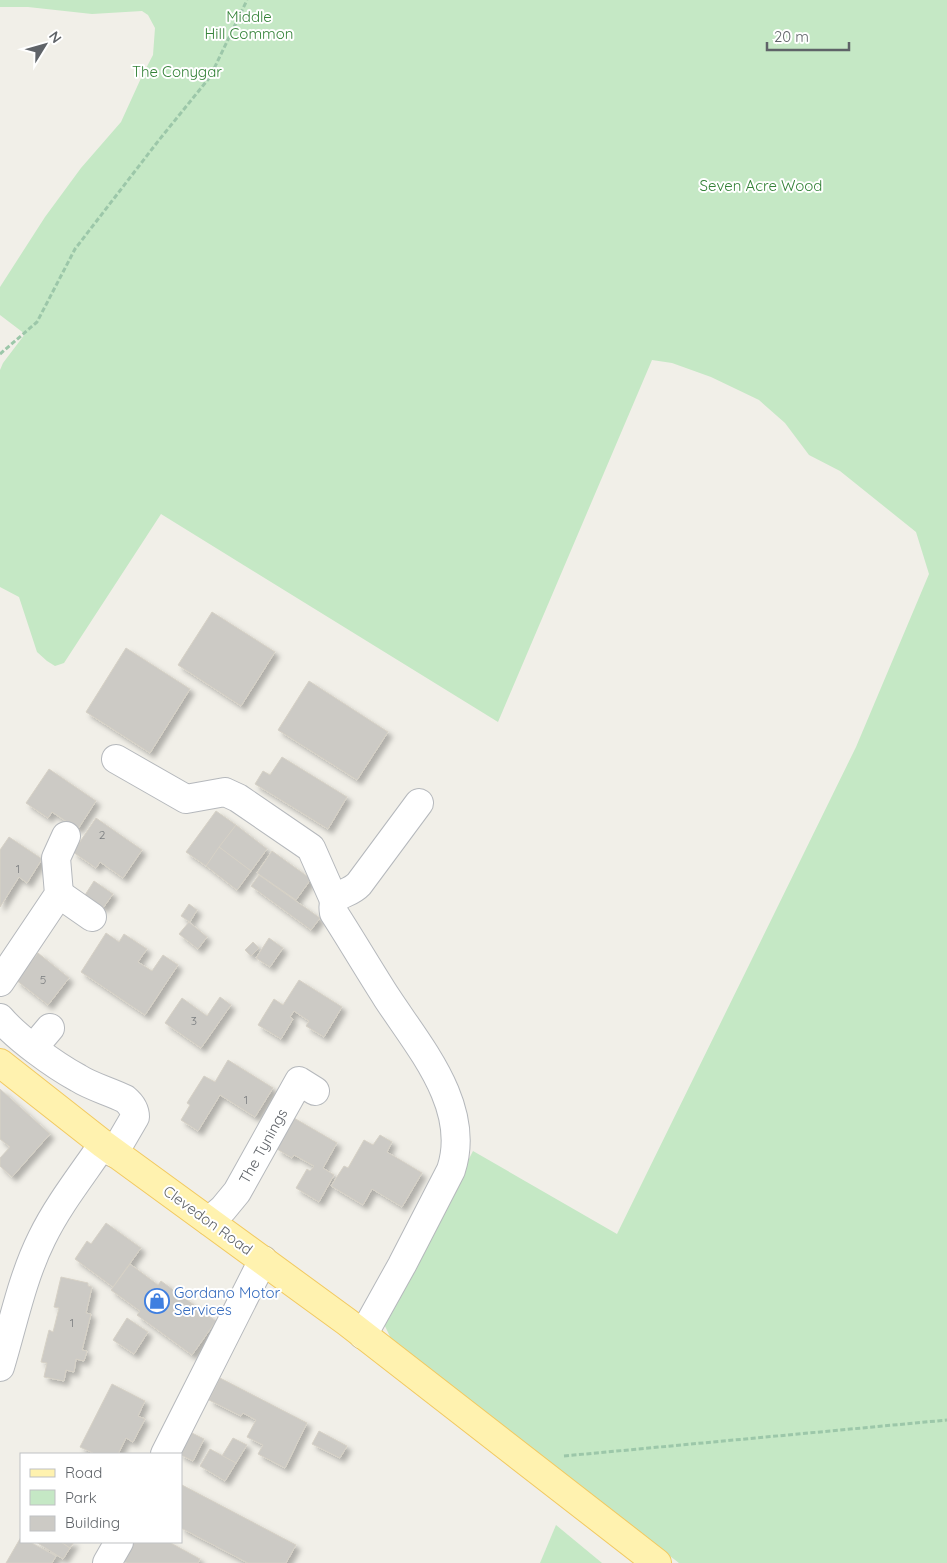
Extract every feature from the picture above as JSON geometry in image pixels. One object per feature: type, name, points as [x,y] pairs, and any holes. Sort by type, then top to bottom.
[{"type":"main road","name":"Clevedon Road","points":[[0,1063],[109,1149],[263,1260],[417,1376],[657,1563]]},
{"type":"street","points":[[116,759],[186,800],[225,792],[238,798],[311,848],[334,900],[332,904],[334,913],[387,999],[426,1054],[440,1082],[452,1119],[456,1139],[454,1161],[402,1265],[363,1335]]},
{"type":"street","points":[[334,900],[359,884],[419,803]]},
{"type":"street","points":[[0,982],[59,894],[56,858],[66,836]]},
{"type":"street","points":[[59,894],[92,917]]},
{"type":"street","points":[[0,1367],[32,1262],[42,1238],[54,1216],[135,1117],[135,1112],[130,1104],[121,1097],[79,1079],[42,1038],[4,1023]]},
{"type":"street","name":"The Tynings","points":[[209,1221],[237,1192],[299,1081],[315,1091]]},
{"type":"street","points":[[166,1453],[263,1260]]},
{"type":"street","points":[[108,1563],[118,1543]]},
{"type":"path","points":[[0,354],[37,322],[75,249],[210,77],[247,0]]},
{"type":"path","points":[[525,1460],[947,1420]]},
{"type":"green space","points":[[0,0],[947,0],[947,1563],[679,1563],[393,1343],[384,1324],[473,1151],[617,1234],[856,747],[929,574],[916,532],[840,471],[809,455],[785,423],[759,400],[711,377],[672,363],[652,360],[498,722],[161,514],[64,663],[55,666],[37,652],[19,597],[0,587],[0,370],[3,363],[25,334],[0,315],[0,287],[45,217],[81,168],[121,122],[153,55],[155,28],[148,15],[142,11],[92,14],[28,7],[0,7]]},
{"type":"green space","points":[[556,1525],[602,1563],[540,1563]]},
{"type":"building","points":[[212,612],[275,652],[241,706],[178,665]]},
{"type":"building","points":[[126,648],[190,689],[150,753],[86,712]]},
{"type":"building","points":[[309,681],[388,732],[357,780],[278,730]]},
{"type":"building","points":[[282,757],[347,797],[328,829],[255,784],[263,771],[270,775]]},
{"type":"building","points":[[49,769],[96,801],[78,829],[52,812],[48,818],[26,803]]},
{"type":"building","points":[[216,811],[236,825],[206,866],[186,852]]},
{"type":"building","points":[[96,818],[142,850],[123,878],[100,862],[96,868],[73,852]]},
{"type":"building","points":[[236,825],[267,849],[251,871],[219,847]]},
{"type":"building","points":[[9,837],[42,859],[27,883],[19,877],[0,907],[0,850]]},
{"type":"building","points":[[219,847],[251,871],[237,890],[206,866]]},
{"type":"building","points":[[272,851],[311,879],[296,900],[257,873]]},
{"type":"building","points":[[259,875],[320,918],[311,930],[251,886]]},
{"type":"building","points":[[94,881],[113,894],[103,908],[85,895]]},
{"type":"building","points":[[189,904],[197,910],[190,922],[181,916]]},
{"type":"building","points":[[189,922],[207,937],[198,949],[179,934]]},
{"type":"building","points":[[106,933],[119,942],[124,934],[147,949],[138,962],[152,971],[163,955],[178,965],[145,1015],[81,972]]},
{"type":"building","points":[[269,938],[283,948],[270,967],[256,958]]},
{"type":"building","points":[[253,942],[259,948],[251,956],[245,950]]},
{"type":"building","points":[[38,953],[69,978],[48,1005],[16,980]]},
{"type":"building","points":[[299,980],[342,1007],[324,1037],[306,1026],[309,1021],[294,1011],[290,1017],[293,1019],[281,1039],[258,1025],[274,999],[283,1005]]},
{"type":"building","points":[[220,997],[231,1005],[201,1048],[165,1023],[182,998],[207,1016]]},
{"type":"building","points":[[228,1060],[273,1088],[255,1117],[220,1095],[198,1131],[181,1120],[190,1105],[187,1103],[204,1076],[215,1082]]},
{"type":"building","points":[[0,1089],[50,1134],[12,1177],[0,1166],[0,1158],[10,1147],[0,1139]]},
{"type":"building","points":[[294,1118],[337,1143],[323,1168],[334,1175],[319,1202],[296,1188],[307,1169],[310,1171],[314,1166],[294,1155],[292,1158],[277,1149]]},
{"type":"building","points":[[380,1135],[392,1142],[387,1152],[422,1173],[402,1207],[372,1189],[363,1205],[331,1186],[344,1166],[348,1168],[364,1140],[373,1145]]},
{"type":"building","points":[[106,1223],[141,1248],[113,1287],[75,1259],[87,1241],[91,1244]]},
{"type":"building","name":"Gordano Motor Services","points":[[130,1264],[158,1285],[161,1281],[216,1321],[192,1355],[137,1315],[140,1311],[111,1290]]},
{"type":"building","points":[[61,1277],[88,1283],[88,1286],[92,1287],[86,1313],[91,1314],[82,1350],[87,1351],[84,1361],[76,1359],[74,1372],[66,1370],[64,1381],[44,1377],[47,1363],[41,1362],[49,1330],[53,1332],[59,1308],[54,1307]]},
{"type":"building","points":[[127,1318],[148,1332],[134,1354],[113,1340]]},
{"type":"building","points":[[220,1378],[307,1423],[285,1468],[258,1454],[263,1445],[247,1437],[256,1420],[243,1413],[241,1416],[209,1400]]},
{"type":"building","points":[[112,1384],[145,1401],[138,1416],[145,1419],[133,1442],[126,1438],[118,1453],[93,1453],[80,1447]]},
{"type":"building","points":[[319,1431],[347,1446],[340,1458],[312,1444]]},
{"type":"building","points":[[190,1432],[204,1439],[193,1461],[180,1453]]},
{"type":"building","points":[[233,1438],[247,1445],[236,1463],[222,1456]]},
{"type":"building","points":[[210,1449],[236,1463],[225,1481],[200,1466]]},
{"type":"building","points":[[182,1485],[296,1545],[286,1563],[248,1563],[182,1529]]},
{"type":"building","points":[[20,1539],[20,1543],[32,1543],[56,1556],[52,1563],[6,1563]]},
{"type":"building","points":[[38,1543],[62,1543],[70,1548],[63,1559]]},
{"type":"building","points":[[62,1543],[73,1543],[70,1548]]},
{"type":"building","points":[[129,1543],[171,1543],[200,1559],[198,1563],[127,1563],[120,1559]]},
{"type":"place","name":"Gordano Motor Services","points":[[157,1301]]},
{"type":"park label","name":"Middle Hill Common","points":[[249,24]]},
{"type":"park label","name":"The Conygar","points":[[177,71]]},
{"type":"park label","name":"Seven Acre Wood","points":[[761,185]]}]
